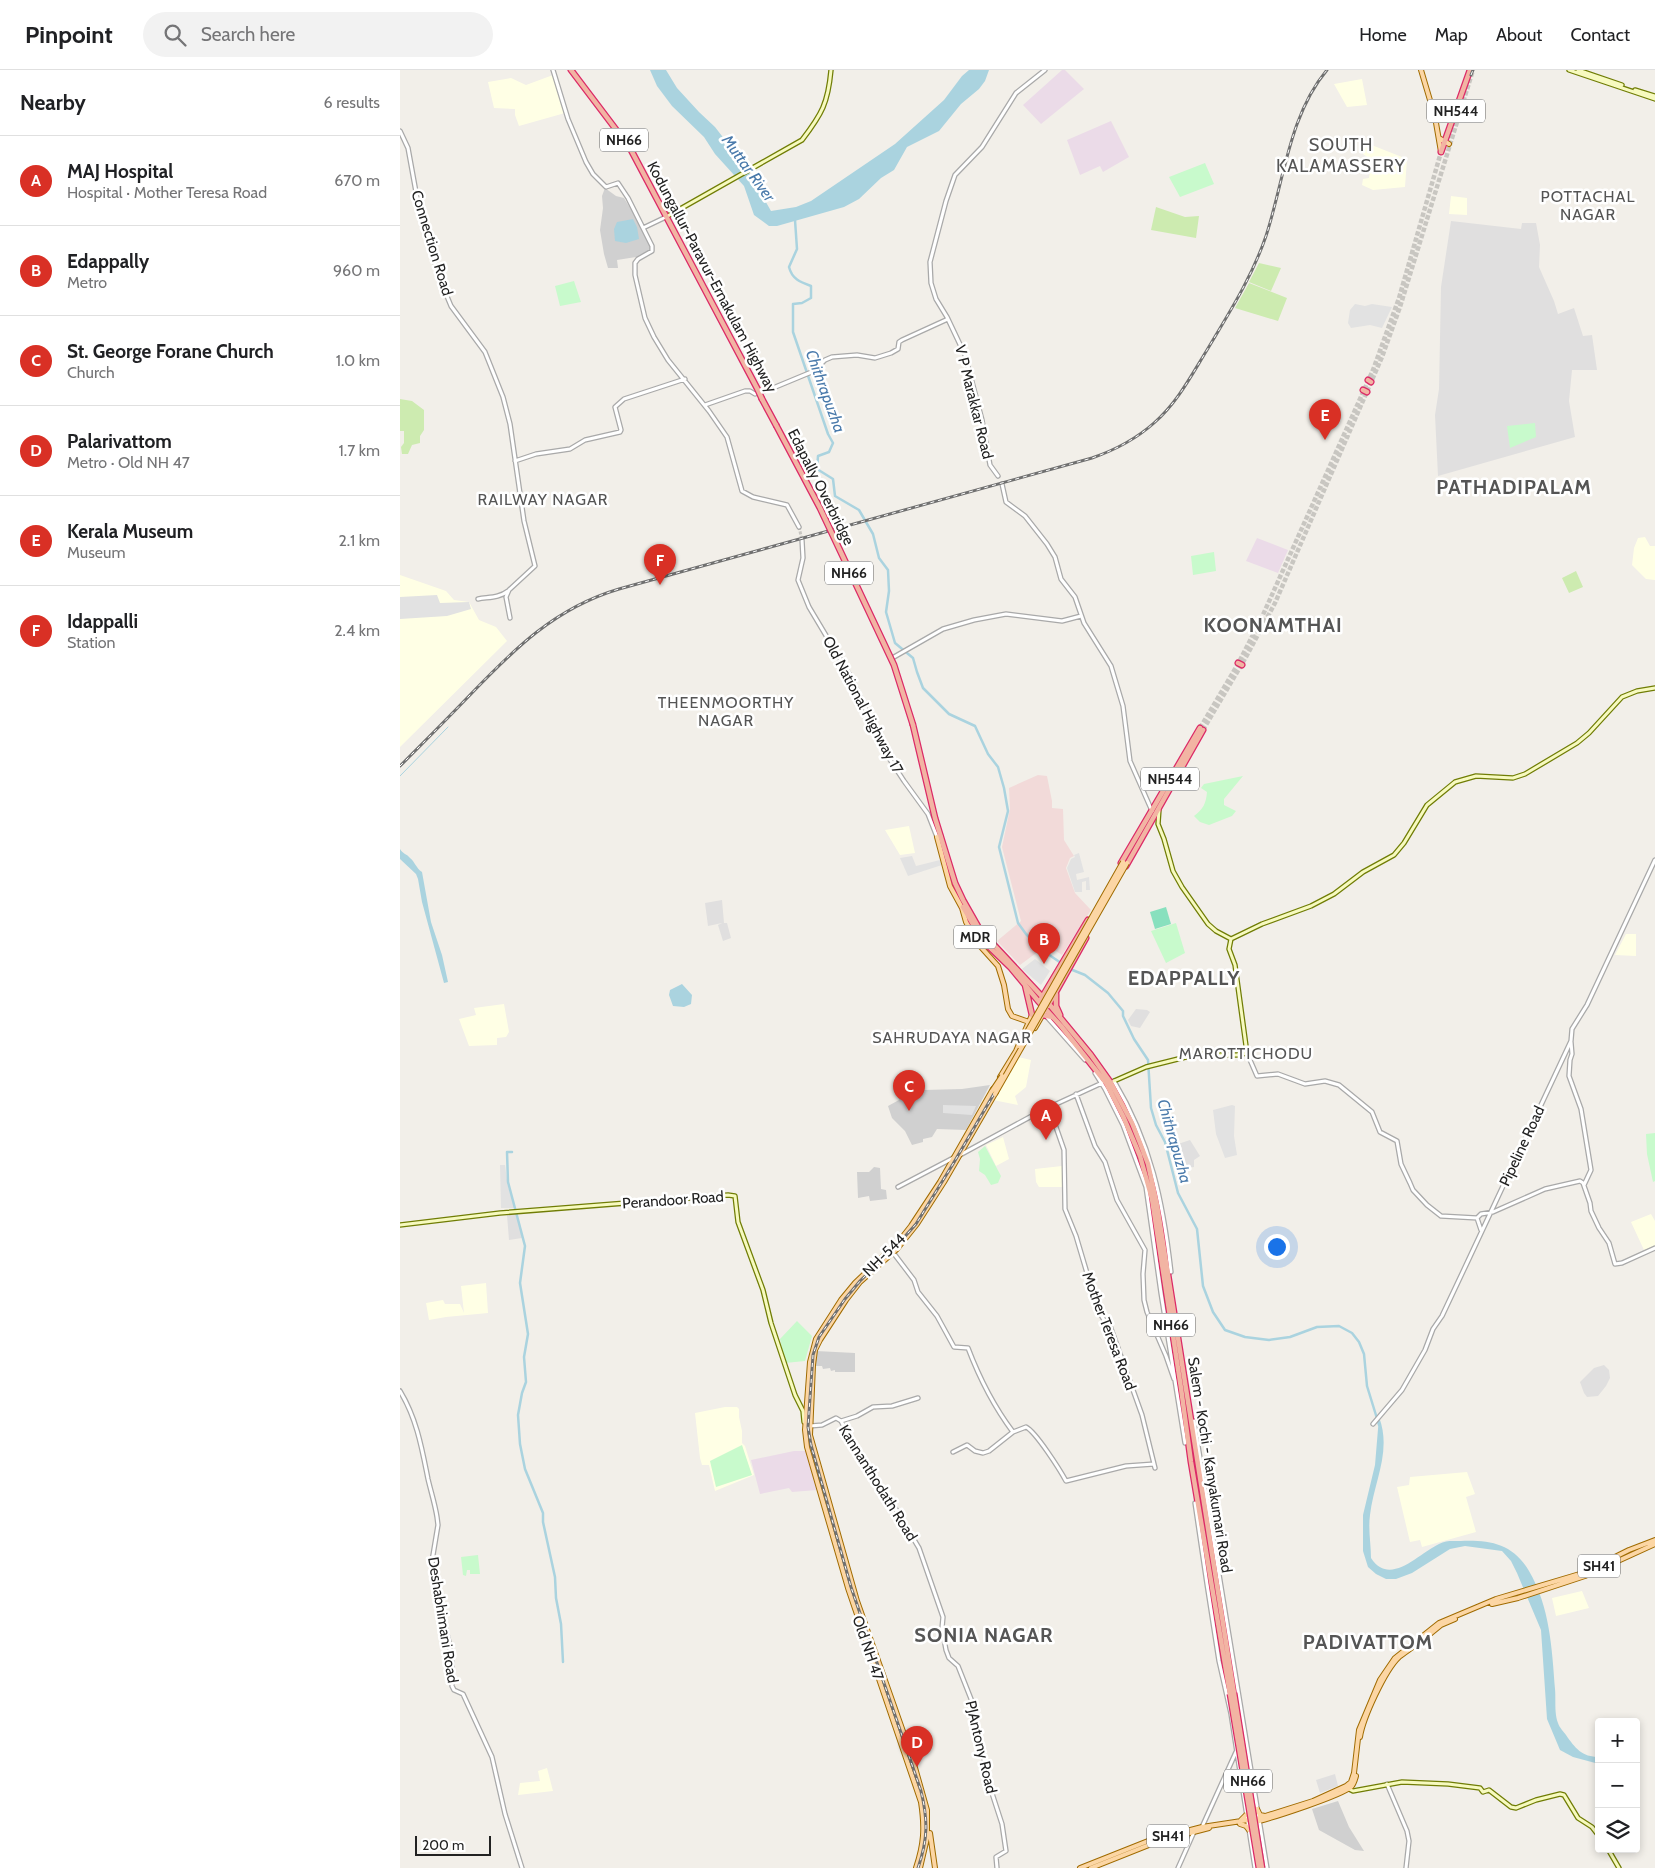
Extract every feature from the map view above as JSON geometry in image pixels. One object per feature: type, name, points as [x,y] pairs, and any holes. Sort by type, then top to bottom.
[{"type":"highway","name":"Kodungallur-Paravur-Ernakulam Highway","points":[[571,70],[630,148],[776,425]]},
{"type":"highway","name":"NH544","points":[[1442,152],[1447,144],[1456,118],[1470,70]]},
{"type":"highway","name":"Edapally Overbridge","points":[[776,425],[820,508],[894,665],[913,725],[939,837]]},
{"type":"highway","name":"NH544","points":[[1039,1002],[1125,862],[1148,829],[1202,729],[1152,811],[1125,862],[1074,960],[1046,1009]]},
{"type":"highway","name":"NH66","points":[[939,837],[963,908],[982,940],[1042,997]]},
{"type":"highway","name":"NH66","points":[[939,837],[955,883],[980,930],[1026,982],[1039,1002]]},
{"type":"highway","points":[[1026,982],[1041,989],[1049,988]]},
{"type":"highway","points":[[1026,982],[1032,1015]]},
{"type":"highway","points":[[1059,986],[1056,992],[1056,1002],[1062,1019]]},
{"type":"highway","name":"Salem - Kochi - Kanyakumari Road","points":[[1042,997],[1050,1004],[1091,1055],[1111,1083],[1132,1123],[1148,1164],[1182,1388],[1186,1442],[1203,1520],[1259,1868]]},
{"type":"highway","name":"Salem - Kochi - Kanyakumari Road","points":[[1039,1002],[1053,1017],[1104,1083],[1119,1107],[1146,1178],[1170,1272],[1192,1422],[1203,1520]]},
{"type":"highway","points":[[1044,1015],[1053,1017]]},
{"type":"main road","points":[[666,216],[802,140],[816,122],[826,102],[831,70]]},
{"type":"main road","points":[[1569,70],[1655,97]]},
{"type":"main road","points":[[1578,70],[1655,97]]},
{"type":"main road","points":[[1421,71],[1435,117],[1442,152]]},
{"type":"main road","points":[[1439,138],[1447,144]]},
{"type":"main road","points":[[1231,939],[1262,924],[1311,906],[1334,894],[1363,872],[1394,854],[1404,843],[1427,805],[1455,782],[1476,776],[1513,778],[1525,774],[1569,749],[1583,738],[1622,697],[1637,691],[1655,688]]},
{"type":"main road","points":[[1161,805],[1158,821],[1159,830],[1164,839],[1174,871],[1186,893],[1208,924],[1231,939]]},
{"type":"main road","points":[[1148,829],[1151,827],[1159,830]]},
{"type":"main road","points":[[994,1092],[1058,986],[1125,862]]},
{"type":"main road","name":"MDR","points":[[963,908],[971,931],[998,966],[1009,1012],[1017,1018],[1029,1022]]},
{"type":"main road","points":[[1114,1081],[1163,1062],[1204,1054],[1237,1055],[1247,1053],[1235,966],[1229,949],[1231,939]]},
{"type":"main road","points":[[994,1092],[1046,1009]]},
{"type":"main road","points":[[994,1092],[1016,1051],[1032,1015]]},
{"type":"main road","name":"NH-544","points":[[872,1268],[881,1263],[897,1248],[928,1209],[994,1092]]},
{"type":"main road","name":"NH-544","points":[[808,1425],[810,1355],[816,1339],[841,1300],[912,1226],[955,1157],[960,1153]]},
{"type":"main road","name":"Perandoor Road","points":[[400,1225],[500,1213],[735,1196],[738,1222],[763,1290],[771,1323],[789,1378],[808,1425]]},
{"type":"main road","name":"Old NH 47","points":[[808,1425],[854,1602],[919,1778],[928,1823],[927,1839],[920,1868]]},
{"type":"main road","name":"Old NH 47","points":[[808,1425],[807,1447],[814,1472],[854,1602],[921,1802],[927,1839],[935,1868]]},
{"type":"main road","points":[[814,1472],[819,1470]]},
{"type":"main road","name":"SH41","points":[[1259,1820],[1317,1801],[1346,1786],[1353,1778],[1359,1730],[1380,1680],[1395,1658],[1439,1623],[1488,1603],[1525,1594],[1583,1573],[1629,1550],[1655,1542]]},
{"type":"main road","points":[[1369,1708],[1361,1732],[1355,1780],[1349,1789],[1353,1790],[1402,1782],[1448,1784],[1480,1788],[1483,1792],[1489,1790],[1511,1807],[1516,1808],[1536,1800],[1560,1794],[1564,1795],[1578,1818],[1595,1831]]},
{"type":"main road","name":"SH41","points":[[1259,1820],[1323,1800],[1349,1789]]},
{"type":"main road","points":[[1257,1809],[1260,1814],[1267,1816]]},
{"type":"main road","points":[[1247,1814],[1238,1823],[1246,1826],[1249,1830]]},
{"type":"main road","name":"SH41","points":[[1091,1868],[1153,1844],[1195,1831],[1248,1821]]},
{"type":"main road","name":"SH41","points":[[1080,1868],[1148,1841],[1202,1827],[1238,1823]]},
{"type":"main road","name":"Old NH 47","points":[[916,1868],[927,1839]]},
{"type":"main road","points":[[1610,1853],[1619,1868]]},
{"type":"street","points":[[553,70],[568,119],[593,174],[606,187],[618,183],[628,198],[652,246],[652,251],[638,259],[635,263],[645,318],[654,337],[668,360],[685,379],[727,437],[742,491],[753,497],[788,504],[799,527]]},
{"type":"street","name":"V P Marakkar Road","points":[[998,476],[990,465],[982,420],[965,355],[936,299],[930,262],[955,175],[982,147],[1016,94],[1045,70]]},
{"type":"street","name":"Connection Road","points":[[400,131],[408,148],[418,203],[430,234],[431,250],[440,277],[451,306],[486,352],[496,376],[510,424],[524,521],[535,566],[509,590]]},
{"type":"street","points":[[642,228],[666,216]]},
{"type":"street","points":[[705,406],[745,392],[755,394],[774,388],[814,371],[825,360],[832,357],[857,355],[875,358],[891,353],[898,349],[899,342],[902,340],[948,319]]},
{"type":"street","points":[[515,461],[536,454],[570,449],[585,440],[620,432],[615,407],[619,402],[685,379]]},
{"type":"street","points":[[1002,484],[1006,502],[1024,516],[1055,557],[1062,579],[1075,597],[1091,637],[1111,666],[1123,706],[1130,761],[1152,811]]},
{"type":"street","name":"Old National Highway 17","points":[[802,540],[803,558],[798,580],[809,607],[852,678],[885,752],[928,814],[939,837]]},
{"type":"street","points":[[478,600],[501,596],[509,590]]},
{"type":"street","points":[[509,590],[506,597],[510,618]]},
{"type":"street","points":[[894,656],[938,632],[974,620],[1006,614],[1062,621],[1081,616]]},
{"type":"street","name":"Pipeline Road","points":[[1372,1424],[1402,1390],[1425,1350],[1433,1329],[1442,1316],[1571,1041],[1572,1029],[1587,1005],[1655,860]]},
{"type":"street","points":[[960,1153],[1049,1107],[1104,1083],[1044,1015]]},
{"type":"street","points":[[1571,1041],[1572,1054],[1569,1076],[1581,1109],[1591,1170],[1584,1186]]},
{"type":"street","points":[[1247,1053],[1257,1076],[1278,1074],[1305,1084],[1325,1081],[1343,1088],[1372,1112],[1380,1132],[1396,1142],[1401,1164],[1413,1190],[1441,1216],[1477,1218],[1481,1214],[1491,1212],[1544,1189],[1580,1181],[1583,1182],[1591,1211],[1610,1246],[1615,1264],[1622,1264],[1655,1248]]},
{"type":"street","points":[[1114,1081],[1131,1112],[1152,1166],[1163,1213],[1170,1272]]},
{"type":"street","points":[[1076,1094],[1095,1146],[1105,1162],[1117,1200],[1146,1250],[1143,1274],[1144,1300],[1177,1388]]},
{"type":"street","name":"Mother Teresa Road","points":[[1049,1107],[1064,1150],[1065,1210],[1076,1236],[1098,1310],[1104,1320],[1109,1323],[1142,1415],[1155,1468]]},
{"type":"street","points":[[1130,1136],[1146,1187],[1161,1293],[1186,1442]]},
{"type":"street","points":[[898,1187],[955,1157]]},
{"type":"street","points":[[1477,1218],[1481,1231]]},
{"type":"street","points":[[895,1255],[914,1280],[918,1292],[937,1316],[954,1347],[968,1348],[974,1366],[1013,1432]]},
{"type":"street","name":"Deshabhimani Road","points":[[400,1392],[415,1424],[425,1456],[437,1517],[438,1524],[432,1561],[440,1615],[445,1626],[450,1650],[452,1686],[454,1690],[463,1694],[492,1757],[505,1814],[522,1868]]},
{"type":"street","points":[[841,1422],[873,1407],[892,1406],[918,1398]]},
{"type":"street","name":"Kannanthodath Road","points":[[808,1425],[822,1425],[836,1418],[841,1422],[862,1462],[894,1506],[919,1548],[937,1605]]},
{"type":"street","points":[[1192,1422],[1228,1670]]},
{"type":"street","points":[[953,1452],[967,1445],[972,1450],[979,1452],[990,1451],[1013,1432],[1026,1427],[1030,1429],[1066,1481],[1119,1468],[1154,1464]]},
{"type":"street","points":[[1195,1503],[1228,1670]]},
{"type":"street","name":"PJAntony Road","points":[[937,1605],[943,1617],[942,1628],[946,1650],[949,1658],[958,1666],[974,1704],[989,1784],[1002,1824],[1006,1851],[995,1859],[997,1868]]},
{"type":"street","name":"Salem - Kochi - Kanyakumari Road","points":[[1228,1670],[1237,1751],[1249,1830],[1254,1861],[1259,1868]]},
{"type":"street","name":"Salem - Kochi - Kanyakumari Road","points":[[1228,1670],[1251,1776],[1267,1868]]},
{"type":"street","points":[[1202,1827],[1237,1751]]},
{"type":"street","points":[[1241,1778],[1250,1778],[1251,1776]]},
{"type":"street","points":[[1242,1783],[1252,1782]]},
{"type":"street","points":[[1387,1784],[1407,1830],[1406,1868]]},
{"type":"street","points":[[1178,1868],[1195,1831]]},
{"type":"street","points":[[1254,1861],[1263,1862],[1265,1860]]},
{"type":"shaded area","points":[[1062,70],[1065,70],[1084,89],[1041,124],[1023,105]]},
{"type":"shaded area","points":[[553,75],[565,113],[519,126],[515,109],[494,108],[488,82],[511,78],[526,85]]},
{"type":"shaded area","points":[[1362,79],[1367,105],[1347,107],[1334,84]]},
{"type":"shaded area","points":[[1111,121],[1129,157],[1103,172],[1100,166],[1080,175],[1067,140]]},
{"type":"shaded area","points":[[1364,142],[1407,159],[1405,187],[1373,190],[1362,185],[1363,179],[1369,178],[1370,170],[1370,159],[1363,154]]},
{"type":"shaded area","points":[[605,188],[616,196],[624,198],[648,237],[651,250],[636,257],[617,260],[618,268],[608,268],[600,230],[603,208],[602,196]]},
{"type":"shaded area","points":[[1451,196],[1467,198],[1467,215],[1449,214]]},
{"type":"shaded area","points":[[1451,221],[1521,229],[1522,223],[1536,223],[1540,245],[1539,267],[1558,314],[1574,308],[1583,336],[1592,335],[1597,370],[1572,370],[1569,401],[1575,437],[1438,476],[1435,415],[1439,389],[1441,287]]},
{"type":"shaded area","points":[[1355,304],[1392,307],[1382,328],[1370,325],[1351,328],[1348,323],[1350,310]]},
{"type":"shaded area","points":[[1645,537],[1650,546],[1655,546],[1655,580],[1646,579],[1632,565],[1634,548],[1638,538]]},
{"type":"shaded area","points":[[1257,538],[1288,550],[1278,573],[1246,561]]},
{"type":"shaded area","points":[[400,575],[446,591],[454,600],[469,602],[479,620],[496,627],[507,641],[400,747]]},
{"type":"shaded area","points":[[437,595],[440,603],[469,602],[471,609],[447,616],[400,619],[400,597]]},
{"type":"shaded area","points":[[1038,775],[1047,776],[1052,808],[1063,809],[1064,840],[1074,856],[1070,858],[1066,868],[1075,893],[1091,910],[1062,955],[1047,945],[1020,965],[997,941],[1021,921],[1002,847],[1010,809],[1009,788]]},
{"type":"shaded area","points":[[909,826],[915,853],[900,855],[885,830]]},
{"type":"shaded area","points":[[1079,853],[1084,872],[1076,874],[1077,880],[1089,877],[1090,890],[1086,890],[1086,881],[1082,882],[1082,892],[1075,892],[1067,868],[1071,859],[1075,857],[1074,855]]},
{"type":"shaded area","points":[[912,856],[916,866],[940,860],[942,865],[908,876],[900,858]]},
{"type":"shaded area","points":[[722,900],[724,923],[727,923],[731,938],[723,941],[718,925],[722,923],[708,926],[705,903]]},
{"type":"shaded area","points":[[1626,934],[1636,934],[1636,956],[1615,955]]},
{"type":"shaded area","points":[[1035,959],[1050,971],[1041,985],[1022,969]]},
{"type":"shaded area","points":[[504,1004],[509,1032],[506,1037],[497,1038],[497,1045],[469,1046],[459,1019],[476,1015],[474,1008]]},
{"type":"shaded area","points":[[1136,1009],[1150,1012],[1140,1028],[1131,1026],[1128,1020]]},
{"type":"shaded area","points":[[1018,1057],[1031,1060],[1026,1087],[1015,1096],[1018,1105],[993,1100]]},
{"type":"shaded area","points":[[912,1085],[924,1090],[962,1089],[990,1085],[966,1130],[937,1129],[932,1137],[912,1145],[905,1131],[892,1118],[888,1106],[899,1100],[895,1086]]},
{"type":"shaded area","points":[[943,1105],[976,1106],[972,1115],[943,1113]]},
{"type":"shaded area","points":[[1232,1105],[1235,1106],[1234,1136],[1237,1155],[1225,1158],[1216,1134],[1213,1110]]},
{"type":"shaded area","points":[[1003,1137],[1009,1159],[996,1166],[986,1145]]},
{"type":"shaded area","points":[[1190,1140],[1200,1156],[1194,1160],[1194,1167],[1180,1169],[1172,1146]]},
{"type":"shaded area","points":[[500,1165],[505,1165],[508,1187],[515,1208],[501,1208]]},
{"type":"shaded area","points":[[1062,1166],[1062,1187],[1039,1187],[1036,1182],[1035,1169]]},
{"type":"shaded area","points":[[874,1167],[880,1168],[881,1189],[886,1190],[887,1199],[870,1201],[869,1196],[858,1198],[857,1172],[869,1172]]},
{"type":"shaded area","points":[[516,1213],[520,1223],[522,1238],[509,1240],[507,1215]]},
{"type":"shaded area","points":[[1651,1214],[1655,1221],[1655,1246],[1644,1250],[1631,1222]]},
{"type":"shaded area","points":[[486,1283],[488,1313],[429,1320],[426,1303],[443,1300],[445,1304],[460,1304],[464,1313],[461,1286]]},
{"type":"shaded area","points":[[816,1351],[855,1353],[855,1372],[835,1372],[835,1370],[831,1371],[830,1368],[823,1369],[822,1366],[815,1366]]},
{"type":"shaded area","points":[[1604,1365],[1609,1370],[1610,1378],[1606,1386],[1598,1396],[1587,1397],[1580,1382],[1594,1368]]},
{"type":"shaded area","points":[[725,1407],[737,1407],[739,1409],[742,1443],[745,1446],[754,1475],[715,1491],[709,1465],[702,1465],[700,1458],[695,1413]]},
{"type":"shaded area","points":[[794,1451],[806,1451],[817,1490],[792,1492],[789,1488],[760,1494],[751,1460]]},
{"type":"shaded area","points":[[1467,1472],[1475,1494],[1466,1497],[1476,1532],[1422,1547],[1420,1540],[1410,1542],[1397,1487],[1409,1485],[1410,1477]]},
{"type":"shaded area","points":[[1582,1591],[1589,1608],[1556,1616],[1552,1598]]},
{"type":"shaded area","points":[[547,1768],[553,1791],[518,1795],[520,1783],[540,1781],[538,1771]]},
{"type":"shaded area","points":[[1335,1774],[1338,1786],[1320,1793],[1316,1780]]},
{"type":"shaded area","points":[[1338,1801],[1349,1827],[1364,1851],[1355,1850],[1319,1830],[1312,1809]]},
{"type":"green space","points":[[1205,163],[1214,184],[1180,197],[1169,177]]},
{"type":"green space","points":[[1156,207],[1185,217],[1199,216],[1196,238],[1151,230]]},
{"type":"green space","points":[[1259,263],[1281,268],[1271,291],[1249,282]]},
{"type":"green space","points":[[574,281],[581,302],[560,306],[555,286]]},
{"type":"green space","points":[[1249,283],[1287,298],[1278,321],[1235,308]]},
{"type":"green space","points":[[400,399],[412,401],[424,410],[424,430],[420,436],[420,443],[412,445],[408,454],[402,454],[401,447],[404,443],[404,431],[400,431]]},
{"type":"green space","points":[[1535,423],[1536,437],[1510,448],[1507,426]]},
{"type":"green space","points":[[1214,552],[1216,571],[1193,575],[1191,556]]},
{"type":"green space","points":[[1576,571],[1583,587],[1569,593],[1562,578]]},
{"type":"green space","points":[[1243,776],[1224,799],[1224,805],[1236,811],[1232,816],[1209,825],[1200,822],[1194,816],[1205,803],[1207,792],[1201,788],[1204,784]]},
{"type":"green space","points":[[1166,907],[1171,924],[1155,929],[1150,912]]},
{"type":"green space","points":[[1176,923],[1185,953],[1166,963],[1151,931]]},
{"type":"green space","points":[[1655,1133],[1655,1181],[1653,1182],[1647,1154],[1646,1134]]},
{"type":"green space","points":[[985,1146],[1001,1176],[998,1183],[991,1185],[985,1175],[979,1171],[980,1159],[978,1152]]},
{"type":"green space","points":[[797,1321],[812,1336],[805,1361],[785,1363],[780,1339]]},
{"type":"green space","points":[[742,1445],[752,1475],[716,1487],[710,1461]]},
{"type":"green space","points":[[478,1555],[480,1574],[470,1574],[470,1570],[467,1570],[466,1576],[463,1575],[461,1557]]},
{"type":"water","points":[[650,70],[666,70],[677,88],[715,127],[746,167],[771,211],[796,207],[811,201],[895,144],[944,100],[962,76],[969,70],[989,70],[985,81],[979,89],[961,104],[939,131],[907,147],[894,170],[881,178],[859,199],[844,207],[777,226],[769,226],[754,215],[744,186],[715,154],[704,137],[672,106],[657,86]]},
{"type":"water","points":[[633,219],[637,227],[639,239],[626,243],[615,241],[614,229],[617,222]]},
{"type":"water","points":[[400,849],[422,872],[431,922],[442,955],[448,982],[444,983],[422,902],[418,879],[416,874],[400,859]]},
{"type":"water","points":[[682,984],[692,995],[691,1004],[684,1007],[673,1006],[669,995],[670,990]]},
{"type":"water","points":[[1379,1417],[1383,1430],[1383,1454],[1372,1502],[1369,1531],[1371,1558],[1379,1566],[1395,1569],[1404,1566],[1439,1544],[1452,1541],[1482,1541],[1491,1543],[1508,1549],[1523,1562],[1536,1585],[1546,1614],[1559,1725],[1580,1751],[1595,1757],[1595,1763],[1573,1757],[1560,1750],[1547,1719],[1541,1630],[1517,1573],[1511,1561],[1502,1551],[1465,1546],[1450,1549],[1412,1573],[1396,1579],[1386,1579],[1368,1567],[1363,1551],[1363,1515],[1375,1465]]},
{"type":"waterway","name":"Chithrapuzha","points":[[795,220],[797,249],[789,267],[797,280],[811,286],[811,298],[802,303],[793,304],[793,332],[828,434],[833,443],[829,452],[818,456],[817,469],[833,479],[835,496],[859,510],[873,534],[879,558],[888,570],[889,591],[886,612],[895,643],[913,658],[923,688],[949,714],[975,726],[988,754],[998,767],[1008,811],[999,847],[1018,923],[1042,950],[1061,963]]},
{"type":"waterway","points":[[400,776],[448,727]]},
{"type":"waterway","name":"Chithrapuzha","points":[[1070,969],[1085,975],[1108,993],[1123,1011],[1123,1016],[1134,1039],[1148,1060],[1151,1108],[1156,1125],[1165,1142],[1178,1193],[1197,1229],[1203,1286],[1213,1312],[1225,1330],[1245,1337],[1269,1340],[1290,1337],[1317,1327],[1339,1326],[1352,1333],[1359,1342],[1364,1354],[1367,1386],[1379,1425]]},
{"type":"waterway","points":[[512,1152],[507,1152],[508,1182],[525,1246],[520,1283],[528,1334],[524,1357],[526,1382],[518,1415],[520,1444],[525,1469],[543,1513],[543,1522],[555,1577],[556,1598],[561,1624],[563,1662]]},
{"type":"tunnel","points":[[1203,730],[1275,603],[1382,357],[1400,307],[1473,70]]},
{"type":"tunnel","points":[[1200,728],[1238,664],[1262,617],[1373,370],[1399,298],[1441,152]]},
{"type":"tunnel","points":[[799,527],[802,540]]},
{"type":"railway","points":[[400,766],[519,646],[555,619],[596,597],[1092,458],[1125,444],[1147,429],[1170,407],[1183,389],[1247,280],[1266,236],[1296,128],[1314,88],[1327,70]]},
{"type":"railway","points":[[1471,75],[1473,70]]},
{"type":"railway","points":[[918,1868],[924,1848],[926,1830],[921,1791],[851,1587],[811,1445],[808,1427],[813,1355],[819,1337],[845,1299],[916,1224],[1065,972]]},
{"type":"place","name":"Kerala Museum","points":[[1325,440]]},
{"type":"place","name":"Idappalli","points":[[660,585]]},
{"type":"place","name":"Edappally","points":[[1044,964]]},
{"type":"place","name":"St. George Forane Church","points":[[909,1111]]},
{"type":"place","name":"MAJ Hospital","points":[[1046,1140]]},
{"type":"place","name":"Palarivattom","points":[[917,1767]]},
{"type":"district","name":"SOUTH KALAMASSERY","points":[[1341,155]]},
{"type":"district","name":"POTTACHAL NAGAR","points":[[1588,205]]},
{"type":"district","name":"PATHADIPALAM","points":[[1514,487]]},
{"type":"district","name":"RAILWAY NAGAR","points":[[543,499]]},
{"type":"district","name":"KOONAMTHAI","points":[[1273,625]]},
{"type":"district","name":"THEENMOORTHY NAGAR","points":[[726,711]]},
{"type":"district","name":"EDAPPALLY","points":[[1184,978]]},
{"type":"district","name":"SAHRUDAYA NAGAR","points":[[952,1037]]},
{"type":"district","name":"MAROTTICHODU","points":[[1246,1053]]},
{"type":"district","name":"SONIA NAGAR","points":[[984,1635]]},
{"type":"district","name":"PADIVATTOM","points":[[1368,1642]]},
{"type":"water label","name":"Muttar River","points":[[749,168]]}]
